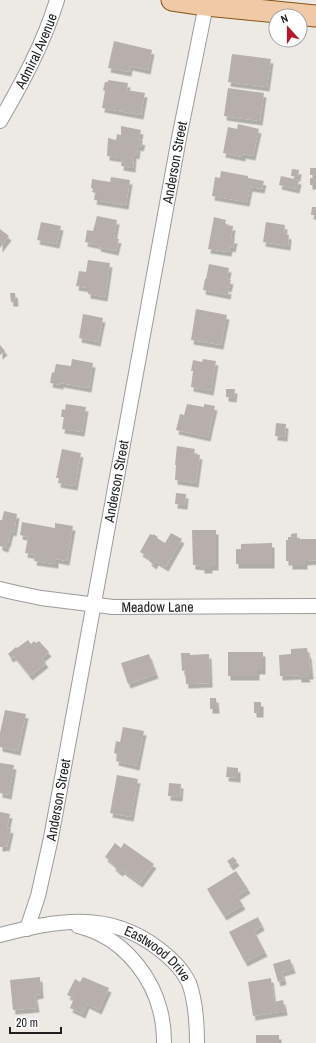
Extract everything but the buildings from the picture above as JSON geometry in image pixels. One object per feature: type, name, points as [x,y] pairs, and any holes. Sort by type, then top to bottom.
[{"type":"main road","points":[[172,0],[206,5],[316,16]]},
{"type":"street","name":"Admiral Avenue","points":[[0,121],[24,79],[47,28],[57,0]]},
{"type":"street","name":"Anderson Street","points":[[27,929],[38,896],[51,838],[178,145],[206,5]]},
{"type":"street","name":"Meadow Lane","points":[[0,589],[41,598],[94,606],[316,606]]},
{"type":"street","name":"Eastwood Drive","points":[[27,929],[62,922],[96,922],[135,933],[151,943],[177,966],[188,982],[194,1000],[197,1023],[197,1043]]},
{"type":"street","name":"Eastwood Drive","points":[[62,922],[76,925],[99,934],[119,946],[134,960],[146,977],[154,994],[161,1014],[164,1043]]},
{"type":"street","points":[[0,935],[27,929]]}]
